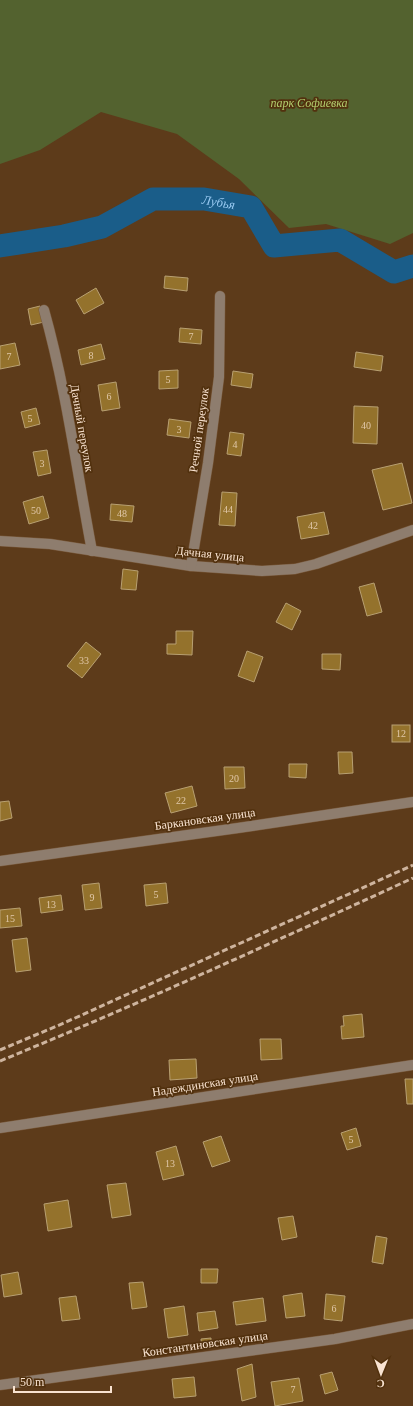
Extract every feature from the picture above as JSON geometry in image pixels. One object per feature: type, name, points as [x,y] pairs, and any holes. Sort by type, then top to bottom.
[{"type":"street","name":"Речной переулок","points":[[191,566],[220,377],[220,296]]},
{"type":"street","name":"Дачный переулок","points":[[44,310],[52,339],[60,379],[92,551]]},
{"type":"street","name":"Дачная улица","points":[[0,540],[44,544],[191,566],[262,571],[295,569],[316,564],[413,530]]},
{"type":"street","name":"Баркановская улица","points":[[0,861],[413,802]]},
{"type":"street","name":"Надеждинская улица","points":[[0,1128],[413,1065]]},
{"type":"street","name":"Константиновская улица","points":[[0,1385],[335,1339],[413,1324]]},
{"type":"green space","name":"парк Софиевка","points":[[0,0],[413,0],[413,233],[390,244],[326,224],[289,228],[239,179],[177,134],[101,112],[40,150],[0,164]]},
{"type":"building","points":[[165,276],[188,278],[187,291],[164,288]]},
{"type":"building","points":[[96,288],[104,303],[84,314],[76,300]]},
{"type":"building","points":[[40,306],[44,322],[31,325],[28,309]]},
{"type":"building","points":[[180,328],[202,330],[201,344],[179,342]]},
{"type":"building","points":[[15,343],[20,365],[0,369],[0,346]]},
{"type":"building","points":[[101,344],[105,359],[81,365],[78,350]]},
{"type":"building","points":[[356,352],[383,356],[381,371],[354,367]]},
{"type":"building","points":[[178,370],[178,388],[159,389],[159,371]]},
{"type":"building","points":[[233,371],[253,374],[251,388],[231,385]]},
{"type":"building","points":[[116,382],[120,408],[102,411],[98,385]]},
{"type":"building","points":[[354,406],[378,407],[377,444],[353,443]]},
{"type":"building","points":[[36,408],[40,424],[25,428],[21,412]]},
{"type":"building","points":[[169,419],[191,422],[189,438],[167,435]]},
{"type":"building","points":[[230,432],[244,434],[241,456],[227,454]]},
{"type":"building","points":[[47,450],[51,473],[38,476],[33,452]]},
{"type":"building","points":[[402,463],[412,503],[383,510],[372,470]]},
{"type":"building","points":[[222,492],[237,493],[235,526],[219,525]]},
{"type":"building","points":[[43,496],[49,518],[29,524],[23,502]]},
{"type":"building","points":[[111,504],[134,506],[132,522],[110,520]]},
{"type":"building","points":[[324,512],[329,534],[301,539],[297,517]]},
{"type":"building","points":[[123,569],[138,571],[136,590],[121,589]]},
{"type":"building","points":[[374,583],[382,612],[367,616],[359,587]]},
{"type":"building","points":[[286,603],[301,611],[292,630],[276,622]]},
{"type":"building","points":[[176,631],[193,631],[192,655],[167,654],[167,644],[176,644]]},
{"type":"building","points":[[86,642],[101,654],[82,678],[67,666]]},
{"type":"building","points":[[247,651],[263,657],[254,682],[238,676]]},
{"type":"building","points":[[322,654],[341,654],[340,670],[322,669]]},
{"type":"building","points":[[392,725],[410,725],[410,742],[392,742]]},
{"type":"building","points":[[338,752],[352,752],[353,773],[339,774]]},
{"type":"building","points":[[289,764],[307,764],[306,778],[289,777]]},
{"type":"building","points":[[224,767],[244,767],[245,788],[225,789]]},
{"type":"building","points":[[192,786],[197,806],[171,813],[165,793]]},
{"type":"building","points":[[9,801],[12,818],[0,821],[0,802]]},
{"type":"building","points":[[99,883],[102,908],[85,910],[82,885]]},
{"type":"building","points":[[166,883],[168,903],[146,906],[144,885]]},
{"type":"building","points":[[61,895],[63,910],[41,913],[39,898]]},
{"type":"building","points":[[20,908],[22,926],[0,928],[0,910]]},
{"type":"building","points":[[27,938],[31,970],[16,972],[12,940]]},
{"type":"building","points":[[362,1014],[364,1037],[342,1039],[341,1026],[344,1026],[343,1016]]},
{"type":"building","points":[[260,1039],[281,1039],[282,1059],[261,1060]]},
{"type":"building","points":[[196,1059],[197,1078],[170,1080],[169,1060]]},
{"type":"building","points":[[405,1079],[413,1079],[413,1104],[407,1104]]},
{"type":"building","points":[[356,1128],[361,1146],[347,1150],[341,1133]]},
{"type":"building","points":[[221,1136],[230,1161],[212,1167],[203,1142]]},
{"type":"building","points":[[176,1146],[184,1175],[163,1180],[156,1152]]},
{"type":"building","points":[[126,1183],[131,1215],[112,1218],[107,1185]]},
{"type":"building","points":[[68,1200],[72,1227],[48,1231],[44,1204]]},
{"type":"building","points":[[293,1216],[297,1237],[282,1240],[278,1218]]},
{"type":"building","points":[[376,1236],[387,1238],[383,1264],[372,1262]]},
{"type":"building","points":[[201,1269],[218,1269],[217,1283],[201,1283]]},
{"type":"building","points":[[18,1272],[22,1294],[4,1297],[1,1275]]},
{"type":"building","points":[[143,1282],[147,1307],[132,1309],[129,1283]]},
{"type":"building","points":[[302,1293],[305,1316],[286,1318],[283,1296]]},
{"type":"building","points":[[326,1294],[345,1296],[342,1321],[324,1319]]},
{"type":"building","points":[[76,1296],[80,1319],[62,1321],[59,1298]]},
{"type":"building","points":[[263,1298],[266,1321],[236,1325],[233,1302]]},
{"type":"building","points":[[184,1306],[188,1335],[168,1338],[164,1309]]},
{"type":"building","points":[[215,1311],[218,1328],[199,1331],[197,1313]]},
{"type":"building","points":[[211,1338],[211,1348],[202,1348],[201,1339]]},
{"type":"building","points":[[252,1364],[256,1397],[242,1401],[237,1369]]},
{"type":"building","points":[[332,1372],[338,1390],[325,1394],[320,1375]]},
{"type":"building","points":[[194,1377],[196,1396],[174,1398],[172,1379]]},
{"type":"building","points":[[299,1378],[303,1401],[275,1406],[271,1382]]},
{"type":"waterway","name":"Лубья","points":[[0,246],[64,236],[102,227],[153,199],[204,199],[251,207],[274,246],[340,240],[394,272],[413,266]]},
{"type":"railway","points":[[0,1050],[64,1023],[413,865]]},
{"type":"railway","points":[[0,1061],[156,995],[413,878]]}]
